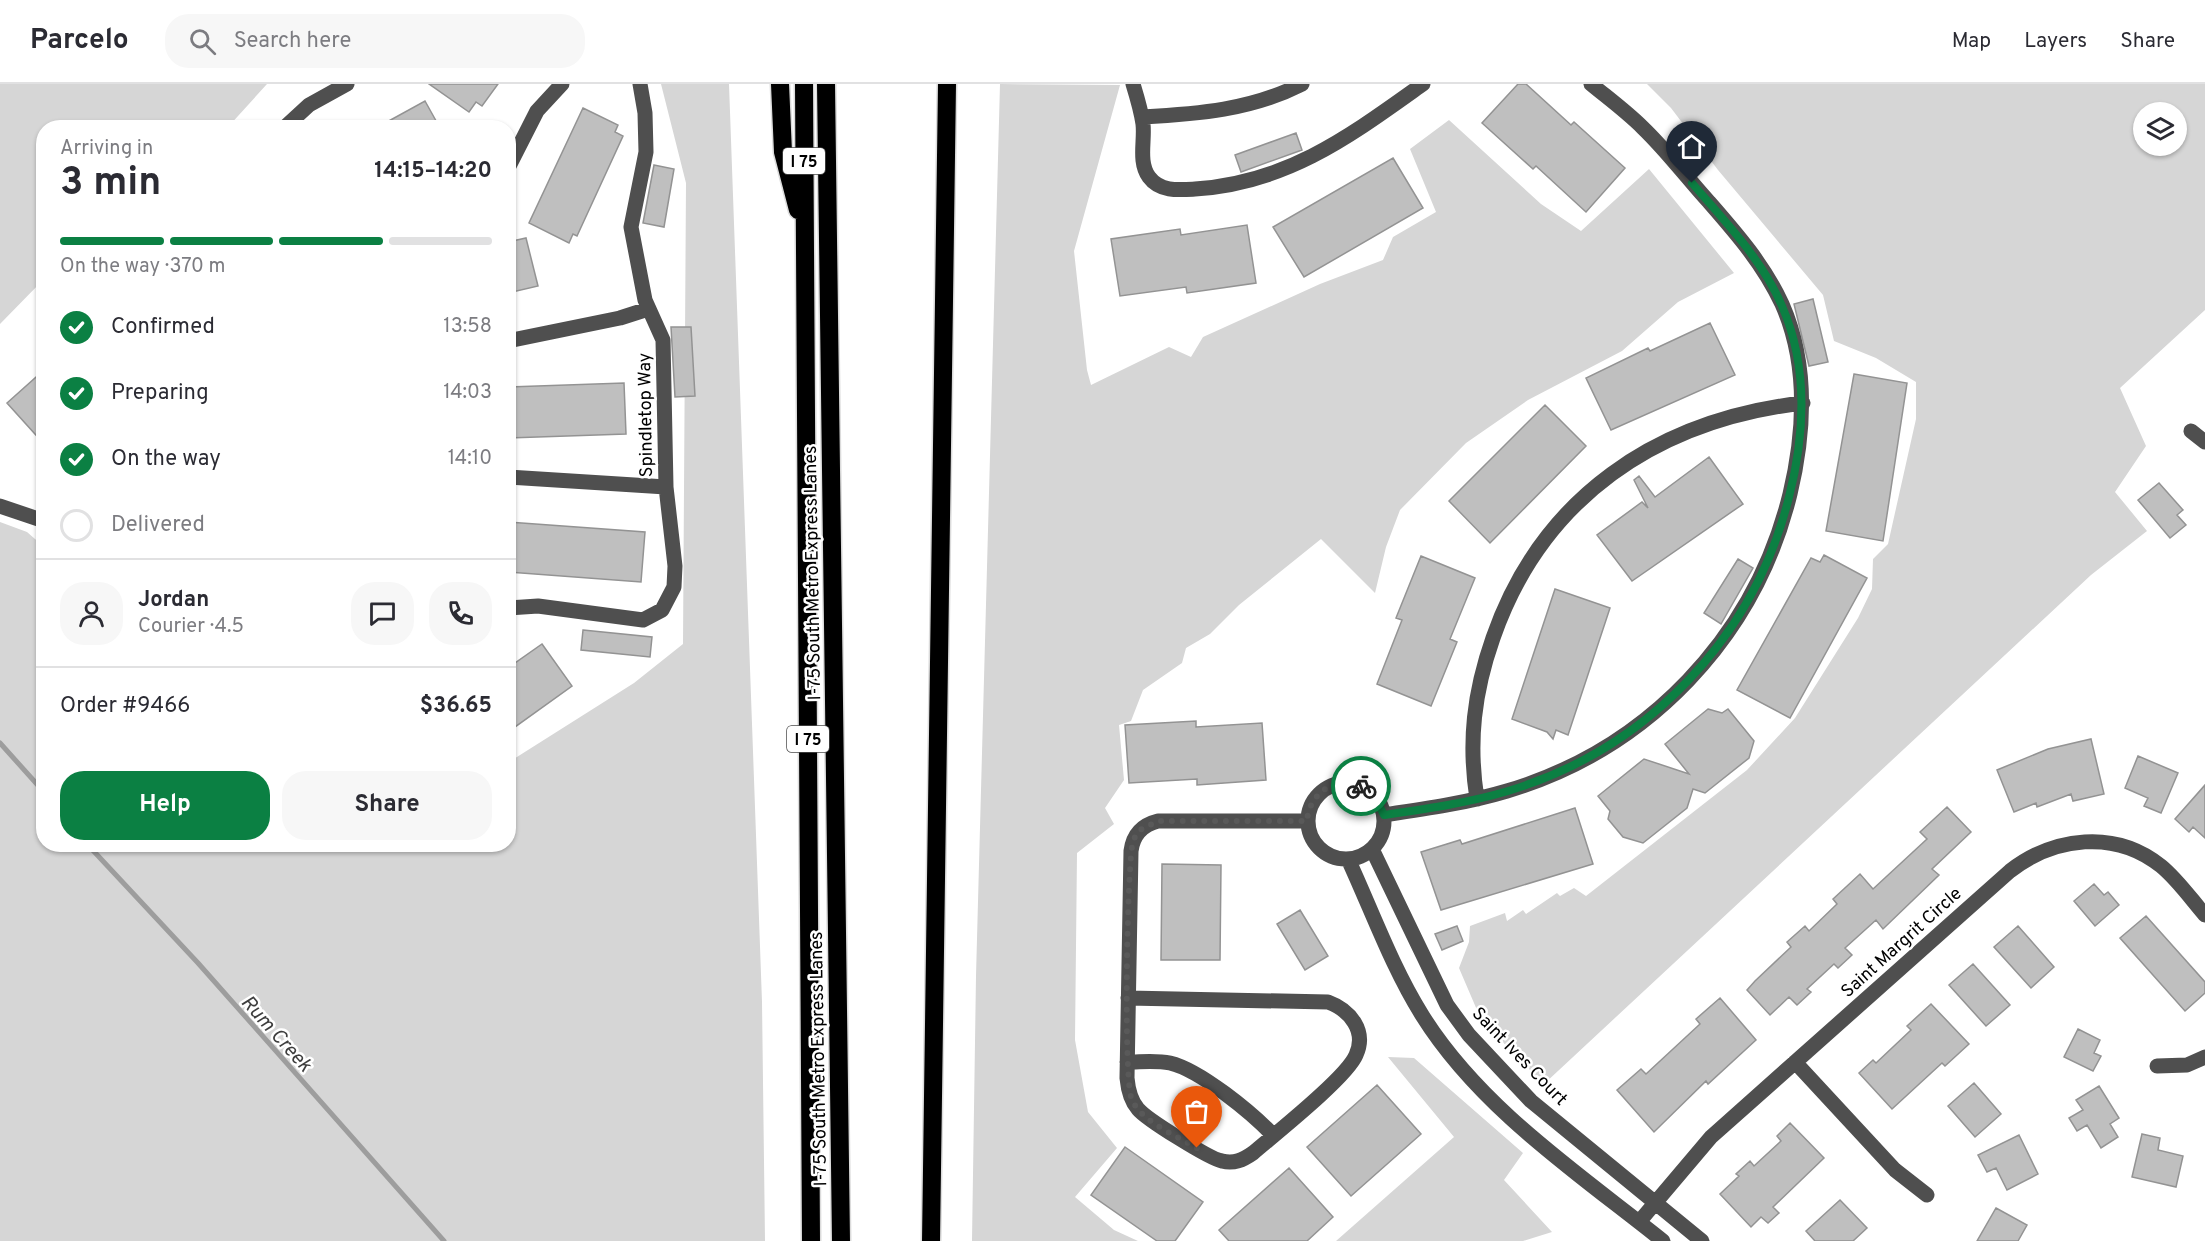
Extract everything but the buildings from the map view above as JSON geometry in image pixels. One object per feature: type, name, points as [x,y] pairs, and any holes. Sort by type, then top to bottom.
[{"type":"highway","points":[[780,84],[783,152],[805,238]]},
{"type":"highway","name":"I 75","points":[[804,84],[811,1241]]},
{"type":"highway","name":"I-75 South Metro Express Lanes","points":[[826,84],[841,1241]]},
{"type":"highway","points":[[931,1241],[947,84]]},
{"type":"street","points":[[293,120],[309,105],[347,84]]},
{"type":"street","points":[[516,152],[537,111],[562,84]]},
{"type":"street","name":"Spindletop Way","points":[[516,607],[538,606],[643,620],[657,615],[671,595],[675,578],[666,487],[663,340],[648,309],[631,227],[646,152],[645,113],[640,84]]},
{"type":"street","points":[[1133,84],[1142,117],[1144,166],[1152,181],[1169,189],[1210,188],[1260,178],[1305,161],[1347,137],[1423,84]]},
{"type":"street","points":[[1142,117],[1228,110],[1274,96],[1302,84]]},
{"type":"street","points":[[1384,815],[1477,798],[1541,779],[1618,740],[1675,696],[1716,650],[1759,582],[1778,539],[1800,452],[1803,403],[1790,327],[1764,271],[1743,241],[1648,133],[1591,84]]},
{"type":"street","points":[[516,339],[620,318],[648,309]]},
{"type":"street","points":[[1477,798],[1472,769],[1471,738],[1483,669],[1513,588],[1543,543],[1600,482],[1661,442],[1731,416],[1803,403]]},
{"type":"street","points":[[2191,431],[2205,442]]},
{"type":"street","name":"Spindletop Way","points":[[516,478],[666,487]]},
{"type":"street","points":[[0,507],[36,518]]},
{"type":"street","points":[[1342,783],[1356,784],[1368,790],[1379,802],[1384,815],[1382,833],[1372,849],[1360,856],[1348,859],[1333,857],[1320,849],[1311,837],[1307,821],[1310,807],[1317,795],[1329,787],[1342,783]]},
{"type":"street","points":[[1128,999],[1319,1001],[1346,1010],[1356,1023],[1359,1048],[1353,1062],[1273,1135],[1241,1160],[1226,1162],[1215,1159],[1138,1110],[1129,1093],[1127,1062],[1128,999],[1131,851],[1133,840],[1140,830],[1158,821],[1307,821]]},
{"type":"street","name":"Saint Margrit Circle","points":[[1639,1222],[1711,1137],[2010,871],[2047,849],[2085,842],[2115,844],[2133,850],[2162,867],[2205,915]]},
{"type":"street","name":"Saint Ives Court","points":[[1372,849],[1419,949],[1457,1020],[1502,1072],[1531,1101],[1702,1241]]},
{"type":"street","points":[[1348,859],[1422,1014],[1438,1038],[1483,1091],[1663,1241]]},
{"type":"street","points":[[1394,958],[1419,949]]},
{"type":"street","points":[[2157,1066],[2187,1065],[2205,1057]]},
{"type":"street","points":[[1127,1062],[1162,1062],[1179,1066],[1236,1101],[1273,1135]]},
{"type":"street","points":[[1795,1062],[1895,1170],[1927,1195]]},
{"type":"street","points":[[1483,1091],[1502,1072]]},
{"type":"shaded area","points":[[0,84],[267,84],[234,120],[36,120],[36,287],[0,324]]},
{"type":"shaded area","points":[[661,84],[729,84],[762,1002],[765,1241],[0,1241],[0,522],[27,532],[36,540],[36,852],[516,852],[516,758],[634,683],[683,644],[686,183]]},
{"type":"shaded area","points":[[1000,84],[1120,85],[1074,251],[1087,370],[1091,385],[1169,347],[1191,357],[1203,337],[1320,284],[1383,260],[1393,237],[1436,212],[1410,149],[1449,120],[1541,204],[1581,231],[1649,169],[1734,273],[1678,302],[1622,351],[1528,400],[1466,443],[1400,510],[1386,547],[1375,593],[1321,539],[1239,605],[1210,634],[1186,648],[1182,663],[1143,690],[1131,721],[1119,725],[1124,780],[1105,808],[1114,824],[1077,853],[1075,1040],[1088,1112],[1117,1148],[1075,1197],[1114,1230],[1138,1241],[972,1241],[976,976]]},
{"type":"shaded area","points":[[1647,84],[2205,84],[2205,310],[2120,388],[2146,446],[2115,492],[2147,531],[2091,575],[1544,1084],[1507,1047],[1477,1010],[1459,968],[1469,942],[1470,926],[1505,913],[1507,921],[1523,910],[1526,914],[1557,893],[1560,896],[1574,888],[1586,896],[1747,770],[1795,718],[1858,618],[1872,589],[1873,559],[1888,544],[1916,419],[1916,382],[1876,358],[1834,341],[1823,295],[1718,170],[1671,108]]},
{"type":"shaded area","points":[[1388,1057],[1414,1058],[1523,1153],[1504,1180],[1552,1232],[1523,1241],[1336,1241],[1454,1137]]},
{"type":"waterway","name":"Rum Creek","points":[[0,743],[36,783]]},
{"type":"waterway","name":"Rum Creek","points":[[94,852],[198,963],[444,1241]]},
{"type":"way so far","points":[[1197,1148],[1138,1110],[1129,1093],[1127,1078],[1128,999],[1133,840],[1145,826],[1158,821],[1307,821],[1310,807],[1322,791],[1342,783],[1361,786]]},
{"type":"route","points":[[1361,786],[1374,795],[1384,815],[1475,799],[1509,790],[1558,772],[1604,749],[1633,730],[1675,696],[1716,650],[1754,591],[1772,556],[1800,452],[1803,421],[1801,383],[1790,327],[1768,277],[1743,241],[1692,183]]}]
